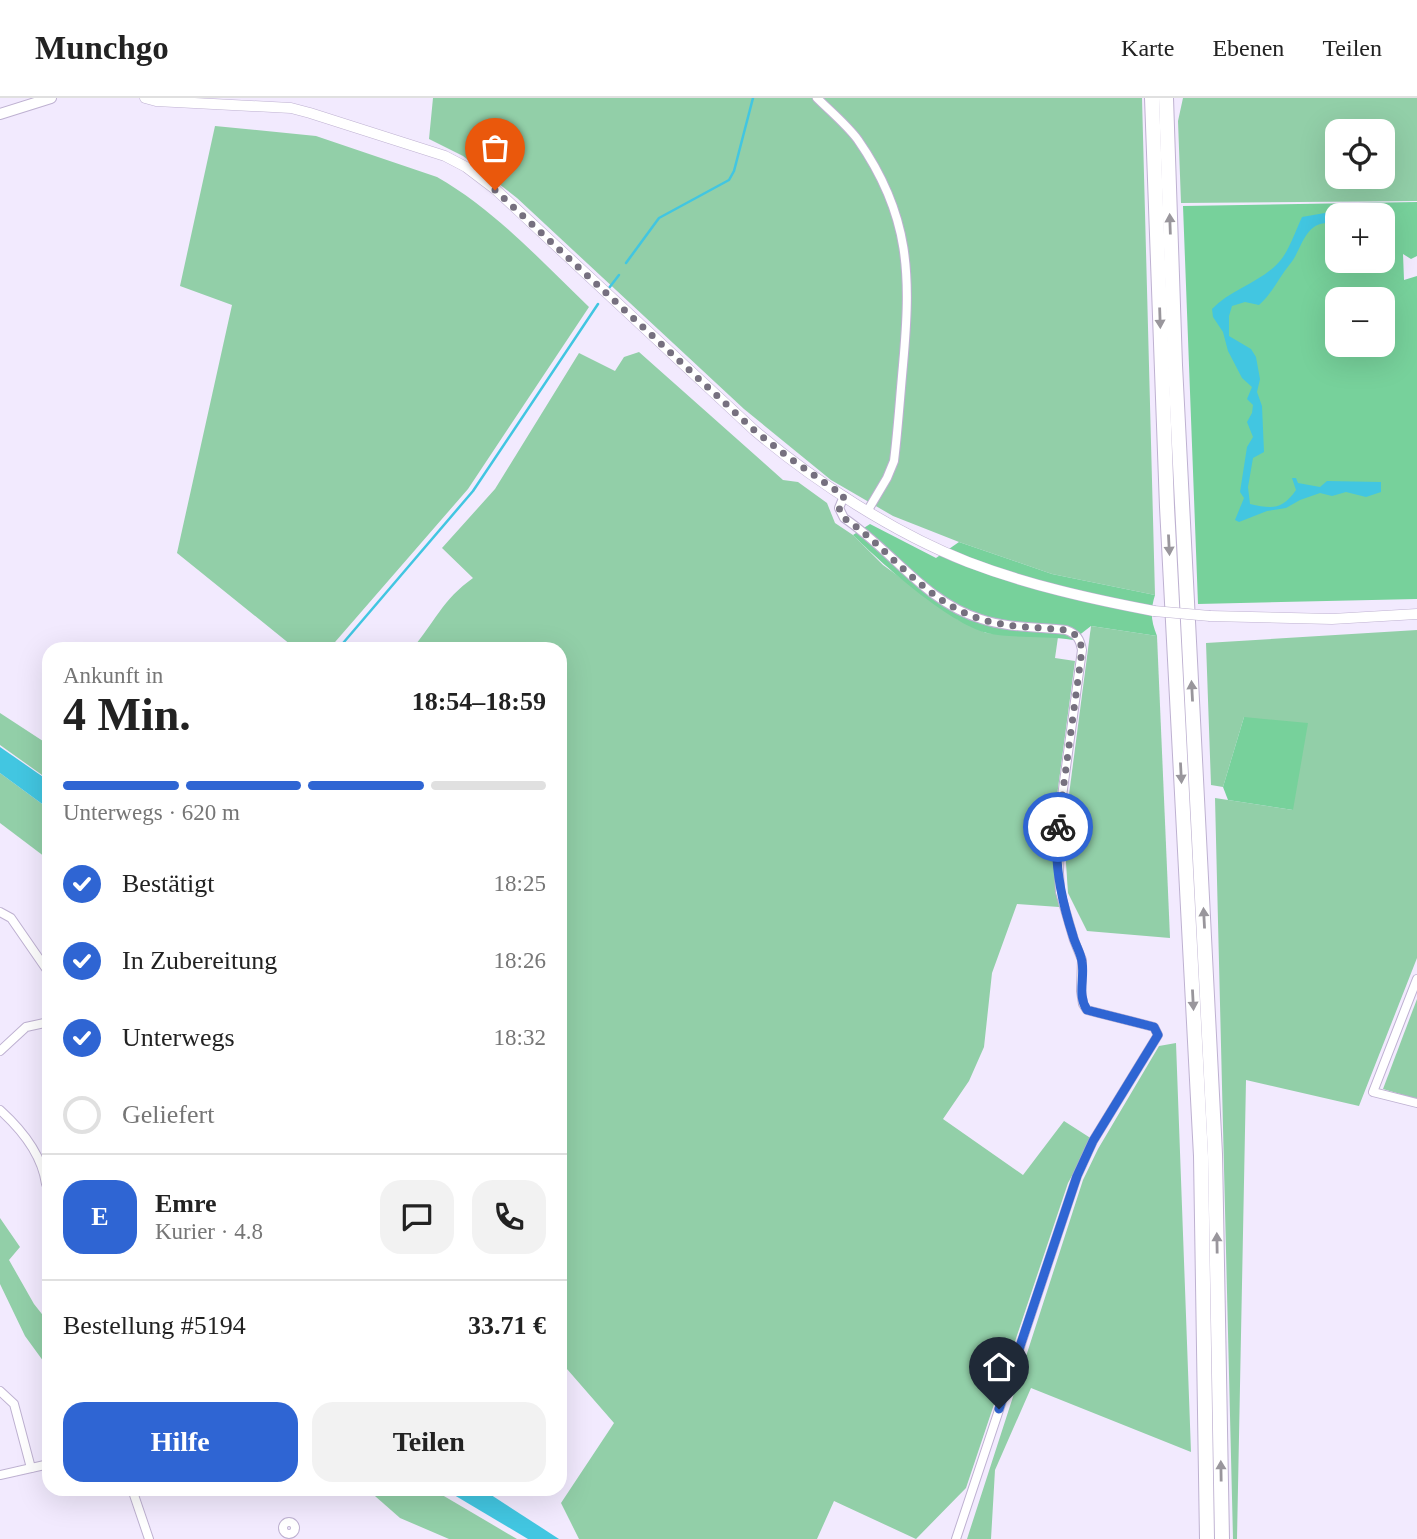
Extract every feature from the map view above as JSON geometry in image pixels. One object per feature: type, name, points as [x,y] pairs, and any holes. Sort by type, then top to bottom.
[{"type":"highway","points":[[1152,98],[1167,507],[1201,1170],[1207,1539]]},
{"type":"highway","points":[[1166,98],[1175,365],[1215,1154],[1222,1539]]},
{"type":"highway","points":[[1168,157],[1174,141],[1176,98]]},
{"type":"main road","points":[[0,114],[51,98]]},
{"type":"street","points":[[145,98],[156,101],[292,103],[426,149],[466,167],[495,190],[762,437],[844,496],[966,561],[1056,590],[1154,611],[1210,616],[1332,619],[1417,614]]},
{"type":"street","points":[[817,98],[856,138],[881,176],[898,217],[906,259],[908,303],[894,461],[868,510]]},
{"type":"street","points":[[844,496],[839,508],[844,518],[924,586],[954,607],[980,619],[1001,624],[1066,630],[1081,640],[1082,650],[1057,833],[1060,892],[1074,940],[1083,960],[1081,991],[1087,1010],[1154,1027],[1158,1035],[1093,1141],[1077,1176],[956,1539]]},
{"type":"street","points":[[0,912],[11,918],[42,963]]},
{"type":"street","points":[[1417,979],[1373,1092],[1417,1103]]},
{"type":"street","points":[[0,1051],[26,1027],[42,1024]]},
{"type":"street","points":[[0,1110],[20,1128],[42,1168]]},
{"type":"street","points":[[0,1391],[14,1404],[31,1468]]},
{"type":"street","points":[[0,1475],[42,1466]]},
{"type":"street","points":[[134,1496],[149,1539]]},
{"type":"green space","points":[[433,98],[1142,98],[1155,595],[1052,574],[959,542],[893,516],[831,480],[744,409],[517,198],[463,156],[429,139]]},
{"type":"green space","points":[[1183,98],[1417,98],[1417,201],[1181,203],[1178,121]]},
{"type":"green space","points":[[215,126],[316,136],[437,177],[498,221],[589,307],[468,489],[335,642],[287,642],[177,553],[232,305],[180,286]]},
{"type":"green space","points":[[1417,202],[1417,256],[1411,259],[1403,254],[1404,280],[1417,276],[1417,599],[1198,604],[1183,206],[1325,204],[1325,273],[1395,273],[1395,203],[1358,203]]},
{"type":"green space","points":[[639,352],[783,480],[798,482],[827,503],[835,523],[853,535],[883,565],[957,619],[986,633],[1058,637],[1055,658],[1075,661],[1052,833],[1059,907],[1017,904],[992,973],[984,1047],[969,1081],[943,1119],[1023,1175],[1064,1121],[1092,1139],[1068,1183],[966,1488],[916,1539],[834,1501],[817,1539],[579,1539],[561,1503],[614,1423],[567,1369],[567,642],[417,642],[446,603],[473,578],[442,548],[495,489],[579,353],[615,371],[624,357]]},
{"type":"green space","points":[[870,524],[936,558],[959,542],[1052,574],[1155,595],[1152,616],[1157,636],[1091,626],[1073,640],[997,635],[971,627],[916,591],[853,535]]},
{"type":"green space","points":[[1091,626],[1157,636],[1170,938],[1087,931],[1068,893],[1064,833]]},
{"type":"green space","points":[[1417,630],[1417,958],[1359,1106],[1246,1080],[1237,1539],[1233,1539],[1215,798],[1293,810],[1244,717],[1223,787],[1211,785],[1206,643]]},
{"type":"green space","points":[[0,713],[42,740],[42,775],[0,745]]},
{"type":"green space","points":[[1244,717],[1308,723],[1293,810],[1228,800],[1223,787]]},
{"type":"green space","points":[[0,773],[42,804],[42,855],[0,823]]},
{"type":"green space","points":[[1417,999],[1417,1099],[1383,1089]]},
{"type":"green space","points":[[1176,1043],[1191,1452],[1031,1388],[995,1470],[991,1539],[967,1539],[1083,1180],[1098,1149],[1159,1046]]},
{"type":"green space","points":[[0,1218],[20,1247],[9,1260],[42,1314],[42,1359],[25,1336],[0,1284]]},
{"type":"green space","points":[[375,1496],[444,1496],[517,1539],[449,1539],[400,1518]]},
{"type":"water","points":[[1325,213],[1325,223],[1311,229],[1306,235],[1295,257],[1264,301],[1259,305],[1245,302],[1232,306],[1229,316],[1229,336],[1251,349],[1256,357],[1260,379],[1257,392],[1262,406],[1264,452],[1253,458],[1248,487],[1250,504],[1264,507],[1281,505],[1296,490],[1292,478],[1296,478],[1298,483],[1320,487],[1327,481],[1381,482],[1381,492],[1366,497],[1346,492],[1332,496],[1320,493],[1286,508],[1267,511],[1239,522],[1235,520],[1244,498],[1240,492],[1247,447],[1253,437],[1247,422],[1252,413],[1253,405],[1247,399],[1252,387],[1242,378],[1228,351],[1212,309],[1276,265],[1288,248],[1302,217]]},
{"type":"water","points":[[0,747],[42,776],[42,804],[0,773]]},
{"type":"water","points":[[456,1496],[493,1496],[559,1539],[528,1539]]},
{"type":"waterway","points":[[626,263],[659,218],[729,180],[734,171],[753,98]]},
{"type":"waterway","points":[[609,288],[619,275]]},
{"type":"waterway","points":[[344,642],[473,491],[598,304]]},
{"type":"way so far","points":[[495,190],[754,430],[844,496],[839,508],[844,518],[935,594],[954,607],[980,619],[1001,624],[1066,630],[1081,640],[1082,650],[1058,827]]},
{"type":"route","points":[[999,1409],[1077,1176],[1093,1141],[1158,1035],[1154,1027],[1087,1010],[1083,1004],[1083,960],[1074,940],[1060,892],[1058,827]]}]
